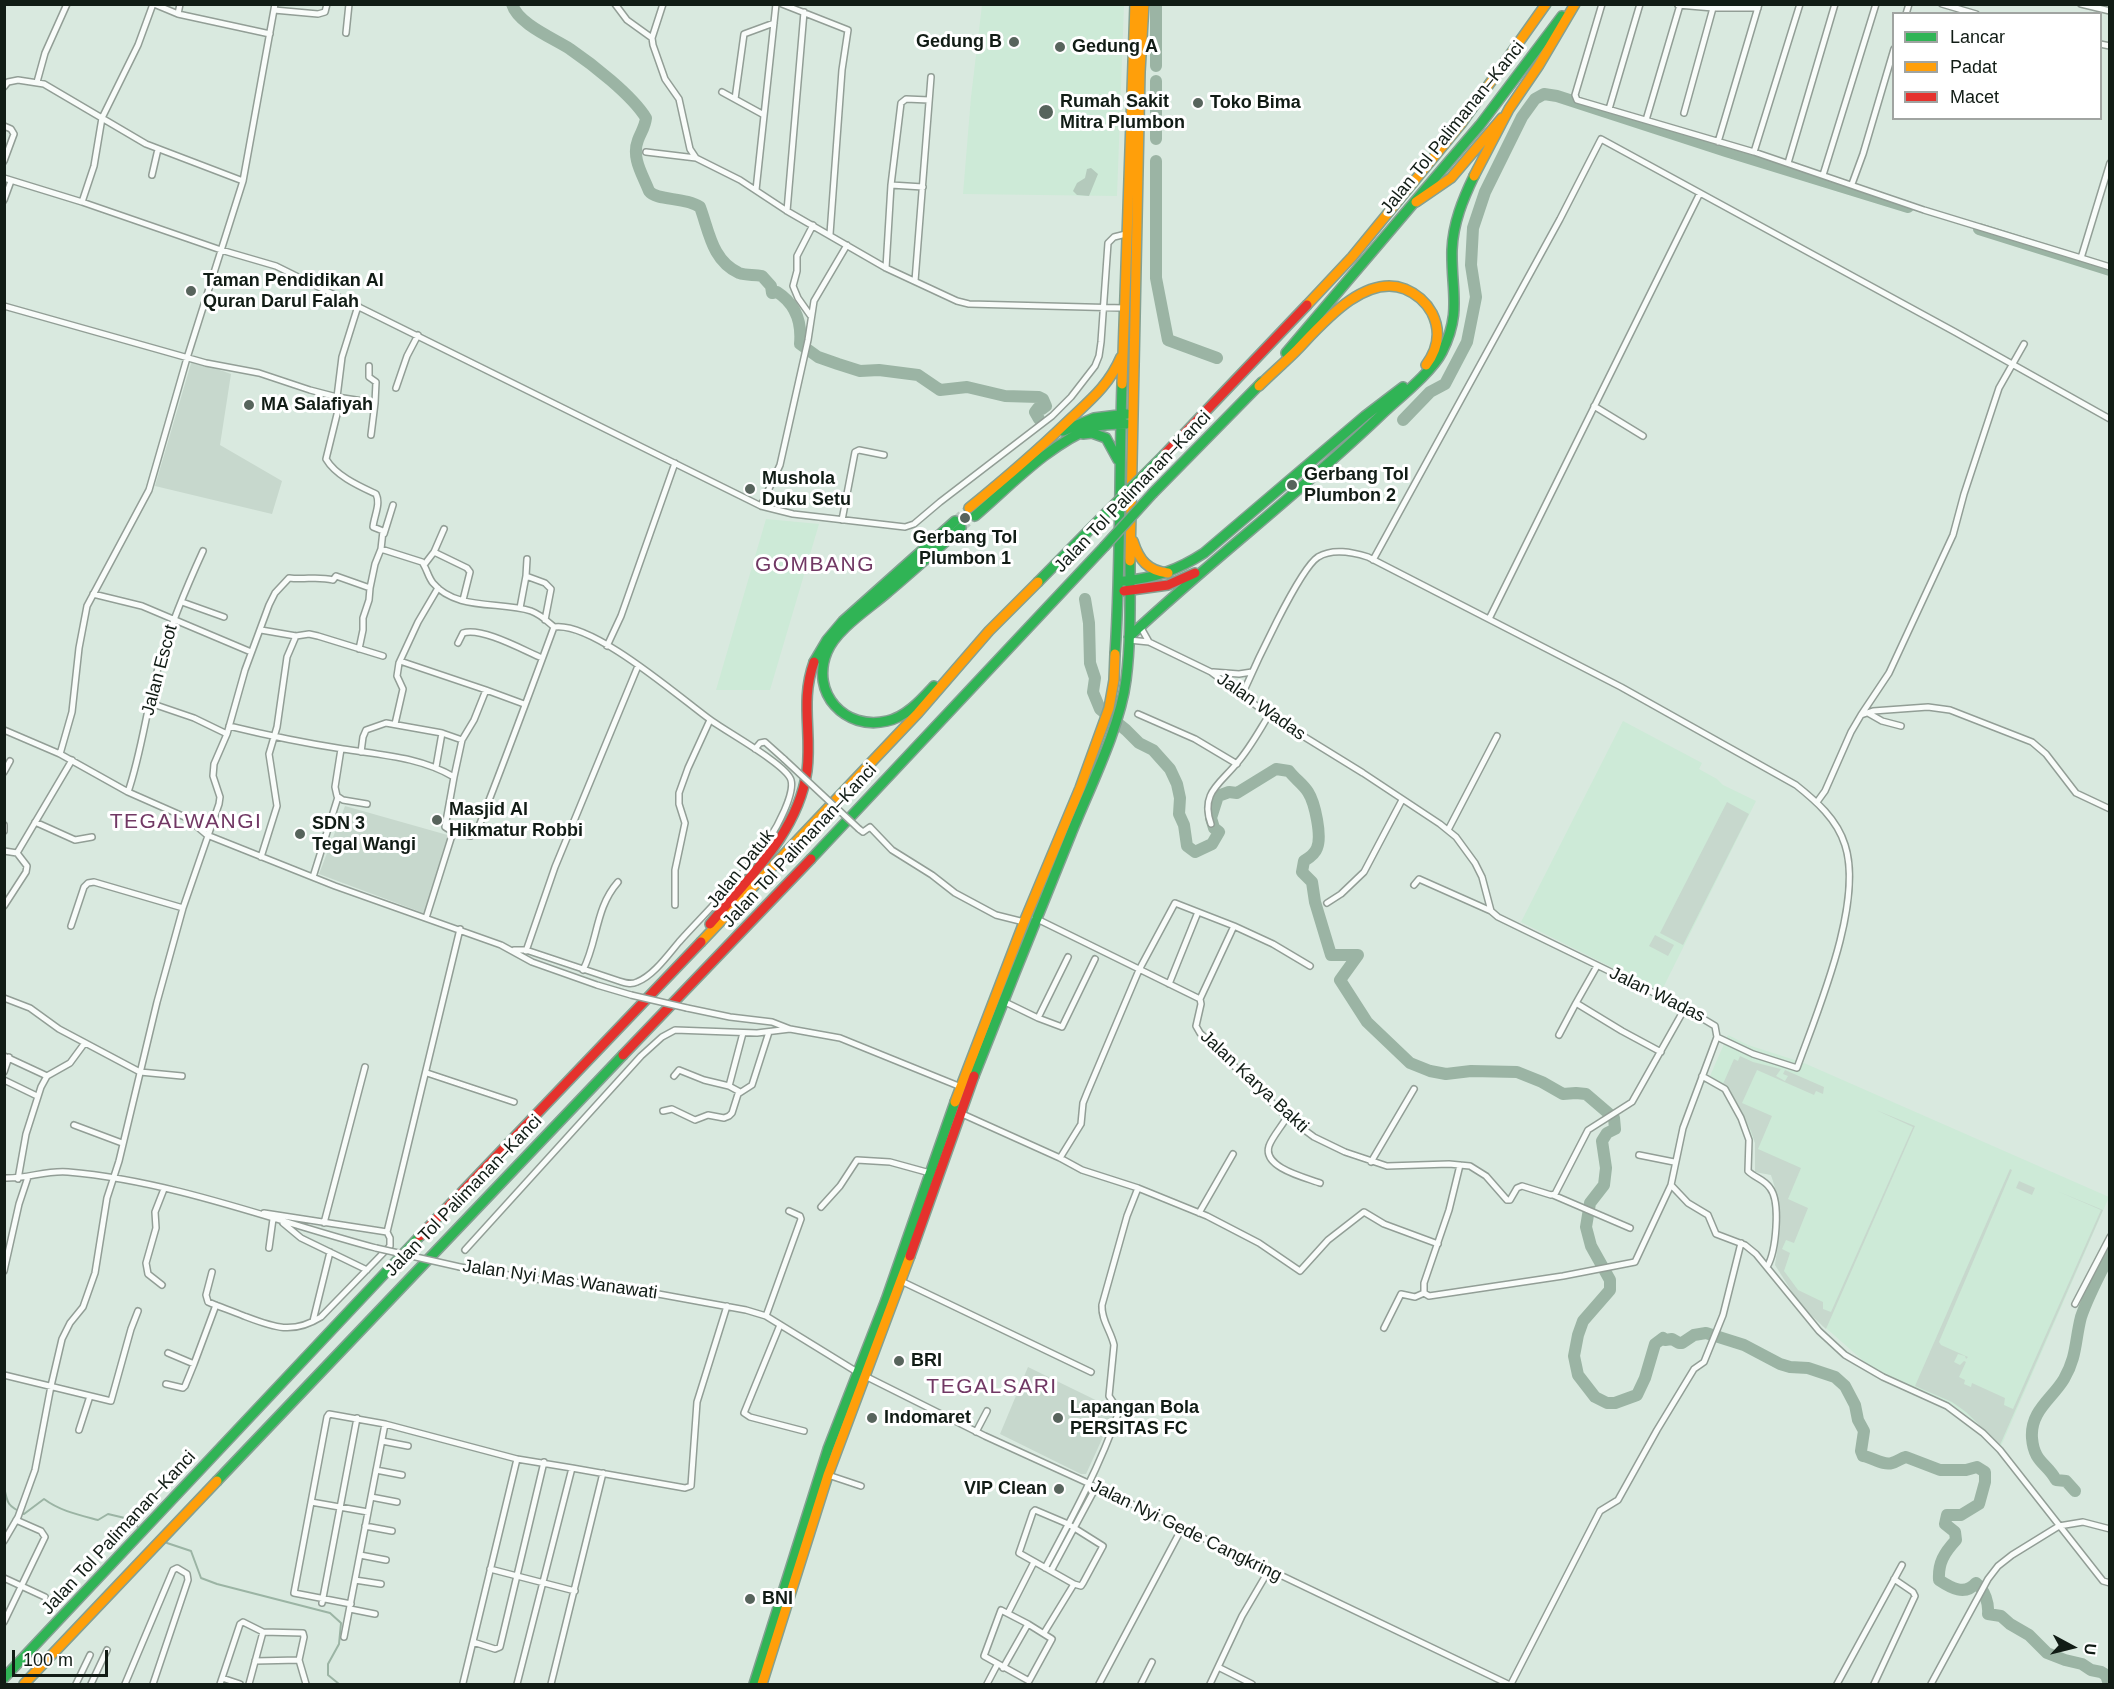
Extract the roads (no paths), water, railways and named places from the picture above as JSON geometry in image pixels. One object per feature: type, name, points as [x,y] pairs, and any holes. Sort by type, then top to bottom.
[{"type":"highway","name":"Jalan Tol Palimanan–Kanci","points":[[4,1678],[420,1236],[560,1092],[668,974],[918,713],[989,631],[1164,455],[1352,257],[1461,124],[1546,4]]},
{"type":"highway","name":"Jalan Tol Palimanan–Kanci","points":[[24,1684],[580,1099],[729,947],[1153,493],[1259,386],[1480,125],[1573,4]]},
{"type":"highway","points":[[1410,206],[1451,178],[1509,109],[1539,65],[1573,4]]},
{"type":"highway","points":[[754,1684],[828,1475],[930,1173],[995,1009],[1024,922],[1069,816],[1109,708],[1130,530],[1124,350],[1126,234],[1139,6]]},
{"type":"highway","points":[[995,1009],[1003,1001],[1035,918],[1089,792],[1118,713],[1126,681],[1129,638],[1124,586],[1119,462],[1126,419],[1140,72],[1138,38]]},
{"type":"highway","points":[[1116,640],[1129,638],[1140,626],[1299,490],[1371,425],[1432,366],[1441,354],[1453,326],[1455,314],[1452,248],[1457,215],[1509,109]]},
{"type":"highway","points":[[1124,586],[1172,573],[1204,553],[1365,416],[1419,374],[1436,348],[1437,325],[1423,300],[1409,290],[1390,286],[1373,289],[1358,295],[1340,308],[1259,386]]},
{"type":"highway","points":[[1124,350],[1116,370],[1103,390],[972,512],[1077,434],[1126,419]]},
{"type":"highway","points":[[1056,435],[1083,421],[1102,415],[1126,419]]},
{"type":"highway","points":[[1077,434],[1092,433],[1106,438],[1119,462]]},
{"type":"highway","points":[[668,974],[773,848],[796,812],[804,790],[807,769],[804,713],[806,690],[814,661],[821,648],[849,617],[958,524],[832,642],[827,650],[821,676],[825,695],[836,710],[854,721],[876,723],[900,717],[909,711],[989,631]]},
{"type":"highway","points":[[1130,530],[1137,555],[1145,565],[1156,572],[1172,573]]},
{"type":"highway","points":[[1124,586],[1168,585],[1208,567]]},
{"type":"highway","points":[[762,1684],[828,1449],[901,1281],[960,1113],[964,1088]]},
{"type":"street","points":[[37,82],[45,53],[67,4]]},
{"type":"street","points":[[82,202],[94,166],[102,118],[138,45],[153,4],[178,15],[270,34]]},
{"type":"street","points":[[178,15],[180,4]]},
{"type":"street","points":[[60,754],[72,712],[83,622],[93,594],[149,490],[187,358],[243,182],[275,7],[318,14],[325,12],[327,4]]},
{"type":"street","points":[[346,33],[349,4]]},
{"type":"street","points":[[615,4],[627,20],[652,38]]},
{"type":"street","points":[[663,4],[652,38],[665,79],[679,99],[690,149],[696,158]]},
{"type":"street","points":[[756,190],[776,4]]},
{"type":"street","points":[[782,4],[848,30],[842,70],[830,234]]},
{"type":"street","points":[[787,211],[805,13],[808,4]]},
{"type":"street","points":[[1602,4],[1575,95],[1577,100],[1755,152],[1924,210],[2109,267]]},
{"type":"street","points":[[1609,109],[1640,4]]},
{"type":"street","points":[[1755,152],[1800,4]]},
{"type":"street","points":[[1788,163],[1835,4]]},
{"type":"street","points":[[1823,176],[1876,4]]},
{"type":"street","points":[[1942,4],[1969,12],[1971,4]]},
{"type":"street","points":[[2081,4],[2109,12]]},
{"type":"street","points":[[1646,120],[1678,5],[1713,8],[1758,6],[1718,142]]},
{"type":"street","points":[[1684,112],[1713,8]]},
{"type":"street","points":[[735,99],[744,34],[774,23]]},
{"type":"street","points":[[1852,184],[1892,52]]},
{"type":"street","points":[[915,281],[931,77]]},
{"type":"street","points":[[4,87],[8,82],[18,80],[50,86],[146,144],[243,182]]},
{"type":"street","points":[[722,92],[764,115]]},
{"type":"street","points":[[886,268],[891,185],[901,103],[906,99],[929,100]]},
{"type":"street","points":[[4,126],[11,129],[14,134],[4,161]]},
{"type":"street","points":[[1373,560],[1560,219],[1601,139],[1955,332],[2109,419]]},
{"type":"street","points":[[152,176],[158,149]]},
{"type":"street","points":[[646,152],[696,158],[740,180],[787,211],[886,268],[954,300],[969,303],[1125,308]]},
{"type":"street","points":[[2081,258],[2109,163]]},
{"type":"street","points":[[4,200],[8,179],[276,266],[761,506],[793,514],[905,527],[911,526],[1052,416],[1071,397],[1095,366],[1099,356],[1108,243],[1114,237],[1126,234]]},
{"type":"street","points":[[891,185],[923,187]]},
{"type":"street","points":[[1489,619],[1700,193]]},
{"type":"street","points":[[810,316],[793,286],[797,271],[797,256],[813,225]]},
{"type":"street","points":[[761,506],[780,465],[816,295],[847,245]]},
{"type":"street","points":[[4,306],[220,367],[259,373],[339,397],[375,403]]},
{"type":"street","points":[[358,306],[342,357],[339,397],[326,459],[344,476],[363,489],[376,494],[378,498],[373,527],[383,531],[384,534]]},
{"type":"street","points":[[396,388],[407,356],[418,335]]},
{"type":"street","points":[[1817,802],[1825,790],[1851,732],[1889,674],[1953,535],[1999,388],[2024,344]]},
{"type":"street","points":[[369,366],[369,377],[376,382],[371,435]]},
{"type":"street","points":[[1594,406],[1643,436]]},
{"type":"street","points":[[842,520],[855,452],[859,450],[884,455]]},
{"type":"street","points":[[607,646],[621,616],[675,463]]},
{"type":"street","points":[[359,649],[363,618],[369,600],[375,564],[393,505]]},
{"type":"street","points":[[424,565],[434,552],[444,529]]},
{"type":"street","points":[[381,549],[417,559],[424,565],[429,578],[438,588],[462,600],[481,605],[520,608],[532,612],[554,627],[477,831],[471,836],[453,832],[446,828],[445,824],[462,740],[474,720],[486,690]]},
{"type":"street","name":"Jalan Escot","points":[[128,792],[141,748],[160,659],[202,551]]},
{"type":"street","points":[[1242,695],[1291,595],[1312,562],[1320,556],[1344,551],[1373,560],[1621,687],[1796,785],[1817,802],[1834,823],[1845,844],[1849,865],[1849,885],[1842,935],[1826,989],[1797,1068],[1753,1054],[1717,1037]]},
{"type":"street","points":[[434,552],[467,568],[470,572],[462,600]]},
{"type":"street","points":[[520,608],[527,559]]},
{"type":"street","points":[[4,1541],[6,1534],[17,1519],[37,1462],[62,1339],[82,1307],[95,1273],[101,1228],[140,1072],[183,908],[219,797],[212,770],[227,734],[235,699],[251,652],[275,593],[288,579],[303,577],[333,580],[336,576],[370,588]]},
{"type":"street","points":[[526,576],[545,583],[551,589],[545,620]]},
{"type":"street","points":[[395,724],[403,688],[397,676],[400,661],[418,622],[438,588]]},
{"type":"street","points":[[93,594],[142,606],[251,652]]},
{"type":"street","points":[[182,602],[224,617]]},
{"type":"street","points":[[1140,626],[1149,642]]},
{"type":"street","name":"Jalan Datuk","points":[[514,950],[526,950],[629,984],[643,979],[712,906],[769,839],[790,794],[789,775],[778,765],[710,720],[638,666],[607,646],[573,629],[554,627]]},
{"type":"street","points":[[261,630],[296,636],[318,636],[383,656]]},
{"type":"street","points":[[458,643],[463,633],[472,632],[484,634],[542,656]]},
{"type":"street","points":[[261,857],[277,806],[268,759],[287,657],[296,636]]},
{"type":"street","name":"Jalan Wadas","points":[[1129,638],[1149,642],[1211,672],[1269,715],[1364,773],[1448,830],[1468,853],[1479,871],[1491,911],[1497,917],[1685,1008],[1715,1026],[1717,1037],[1683,1128],[1674,1162],[1671,1185],[1636,1261],[1608,1268],[1429,1296],[1424,1293]]},
{"type":"street","points":[[400,661],[524,704]]},
{"type":"street","points":[[523,958],[555,867],[638,666]]},
{"type":"street","points":[[1211,672],[1239,674],[1252,672]]},
{"type":"street","points":[[150,703],[194,718],[227,734]]},
{"type":"street","points":[[1861,715],[1868,712],[1928,707],[1950,710],[2032,741],[2046,754],[2076,793],[2109,809]]},
{"type":"street","points":[[1868,712],[1882,721],[1901,726]]},
{"type":"street","points":[[1138,714],[1195,739],[1237,764]]},
{"type":"street","points":[[1210,824],[1207,808],[1211,793],[1237,764],[1269,715]]},
{"type":"street","points":[[675,905],[675,870],[685,823],[679,804],[679,793],[702,734],[710,720]]},
{"type":"street","points":[[361,752],[366,730],[378,724],[395,724],[442,733],[462,740]]},
{"type":"street","points":[[229,726],[341,749],[398,757],[436,767],[454,777]]},
{"type":"street","points":[[4,730],[60,754],[128,792],[187,819],[207,835],[313,877],[514,950],[523,958],[631,995],[730,1017],[772,1022],[790,1029],[840,1038],[964,1088]]},
{"type":"street","points":[[436,767],[442,733]]},
{"type":"street","points":[[1448,830],[1497,736]]},
{"type":"street","points":[[755,749],[760,743],[765,742],[859,829],[863,832],[870,827],[892,850],[969,901],[996,915],[1024,922]]},
{"type":"street","points":[[313,877],[338,797],[335,787],[341,749]]},
{"type":"street","points":[[17,853],[72,760]]},
{"type":"street","points":[[4,772],[10,761]]},
{"type":"street","points":[[338,797],[367,804]]},
{"type":"street","points":[[1328,903],[1346,890],[1364,872],[1402,800]]},
{"type":"street","points":[[35,822],[75,840],[92,837]]},
{"type":"street","points":[[4,825],[4,831]]},
{"type":"street","points":[[426,918],[453,832]]},
{"type":"street","points":[[4,851],[17,853],[26,863],[27,869],[4,906]]},
{"type":"street","points":[[1414,885],[1419,879],[1491,911]]},
{"type":"street","points":[[71,926],[84,887],[94,882],[183,908]]},
{"type":"street","points":[[583,970],[590,956],[596,924],[602,908],[609,892],[618,882]]},
{"type":"street","points":[[1060,1158],[1081,1124],[1083,1103],[1139,970],[1173,905],[1179,904],[1234,926],[1274,944],[1310,966]]},
{"type":"street","points":[[1169,984],[1198,912]]},
{"type":"street","points":[[1035,918],[1200,999]]},
{"type":"street","name":"Jalan Karya Bakti","points":[[1234,926],[1200,999],[1196,1029],[1287,1118],[1314,1137],[1387,1167],[1470,1166],[1479,1171],[1506,1199],[1510,1200],[1517,1188],[1522,1186],[1551,1195]]},
{"type":"street","points":[[213,1272],[206,1298],[208,1302],[281,1328],[291,1328],[313,1322],[321,1317],[390,1246],[387,1233],[460,929]]},
{"type":"street","points":[[1038,1018],[1068,957]]},
{"type":"street","points":[[1003,1001],[1058,1026],[1064,1024],[1095,959]]},
{"type":"street","points":[[1559,1035],[1598,966]]},
{"type":"street","points":[[4,998],[36,1011],[59,1029],[84,1044],[140,1072],[182,1076]]},
{"type":"street","points":[[1576,1003],[1660,1052]]},
{"type":"street","points":[[1551,1195],[1557,1191],[1588,1130],[1632,1102],[1685,1008]]},
{"type":"street","points":[[465,1251],[662,1037],[672,1031],[682,1029],[743,1033],[790,1029]]},
{"type":"street","points":[[663,1111],[672,1109],[696,1120],[708,1114],[724,1118],[732,1113],[740,1092],[752,1086],[769,1032]]},
{"type":"street","points":[[729,1086],[743,1033]]},
{"type":"street","points":[[18,1179],[26,1134],[37,1096],[47,1076],[70,1063],[84,1044]]},
{"type":"street","points":[[4,1072],[7,1057],[47,1076]]},
{"type":"street","points":[[324,1223],[365,1067]]},
{"type":"street","points":[[674,1076],[679,1070],[704,1080],[729,1086],[740,1092]]},
{"type":"street","points":[[427,1073],[514,1101]]},
{"type":"street","points":[[1702,1076],[1722,1086],[1730,1095],[1749,1140],[1748,1171],[1764,1180],[1774,1195],[1775,1232],[1772,1256],[1767,1267]]},
{"type":"street","points":[[4,1080],[37,1096]]},
{"type":"street","points":[[1371,1162],[1414,1089]]},
{"type":"street","points":[[960,1113],[1095,1175],[1138,1188],[1199,1213],[1259,1243],[1300,1271],[1328,1240],[1364,1212],[1384,1224],[1438,1244]]},
{"type":"street","points":[[1287,1118],[1269,1146],[1269,1154],[1279,1166],[1290,1173],[1320,1183]]},
{"type":"street","points":[[74,1125],[122,1143]]},
{"type":"street","points":[[1199,1213],[1233,1154]]},
{"type":"street","points":[[1639,1155],[1674,1162]]},
{"type":"street","points":[[821,1208],[840,1186],[857,1160],[890,1162],[930,1173]]},
{"type":"street","points":[[1384,1328],[1401,1294],[1415,1297],[1424,1293],[1424,1283],[1449,1210],[1460,1165]]},
{"type":"street","name":"Jalan Nyi Mas Wanawati","points":[[4,1178],[18,1179],[56,1171],[113,1177],[255,1213],[376,1248],[460,1267],[532,1279],[609,1285],[727,1306],[766,1316],[861,1374]]},
{"type":"street","points":[[4,1271],[19,1203],[28,1177]]},
{"type":"street","points":[[1671,1185],[1688,1203],[1708,1215],[1716,1234],[1741,1243],[1753,1251],[1819,1331],[1845,1355],[1883,1377],[1947,1406],[1983,1433],[2000,1450],[2103,1581],[2109,1583]]},
{"type":"street","points":[[1045,1568],[1111,1436],[1119,1411],[1109,1396],[1114,1345],[1103,1317],[1102,1305],[1127,1216],[1138,1188]]},
{"type":"street","points":[[162,1285],[148,1274],[146,1263],[156,1228],[155,1212],[164,1189]]},
{"type":"street","points":[[1551,1195],[1630,1228]]},
{"type":"street","points":[[766,1316],[801,1219],[800,1216],[789,1211]]},
{"type":"street","points":[[255,1213],[387,1233]]},
{"type":"street","points":[[269,1248],[273,1219]]},
{"type":"street","points":[[282,1222],[302,1238],[367,1270]]},
{"type":"street","points":[[2076,1304],[2109,1238]]},
{"type":"street","points":[[1509,1684],[1595,1519],[1600,1511],[1618,1500],[1694,1369],[1704,1362],[1717,1334],[1741,1243]]},
{"type":"street","points":[[313,1322],[330,1252]]},
{"type":"street","points":[[901,1281],[1091,1372]]},
{"type":"street","points":[[166,1384],[183,1388],[186,1386],[216,1305]]},
{"type":"street","points":[[375,1614],[294,1593],[327,1417],[332,1413],[385,1424],[517,1459],[685,1488],[691,1486],[697,1402],[727,1306]]},
{"type":"street","points":[[4,1375],[111,1401],[130,1329],[138,1311]]},
{"type":"street","points":[[780,1325],[744,1413],[746,1416],[804,1431]]},
{"type":"street","points":[[168,1353],[194,1364]]},
{"type":"street","name":"Jalan Nyi Gede Cangkring","points":[[861,1374],[976,1432],[1509,1684]]},
{"type":"street","points":[[79,1430],[90,1396]]},
{"type":"street","points":[[976,1432],[987,1411]]},
{"type":"street","points":[[322,1601],[357,1418]]},
{"type":"street","points":[[344,1637],[385,1424]]},
{"type":"street","points":[[382,1441],[408,1446]]},
{"type":"street","points":[[463,1683],[517,1459]]},
{"type":"street","points":[[473,1642],[495,1649],[500,1647],[544,1462]]},
{"type":"street","points":[[517,1684],[572,1468]]},
{"type":"street","points":[[376,1470],[402,1475]]},
{"type":"street","points":[[551,1684],[603,1473]]},
{"type":"street","points":[[828,1475],[861,1486]]},
{"type":"street","points":[[1051,1571],[1096,1487]]},
{"type":"street","points":[[371,1497],[397,1502]]},
{"type":"street","points":[[311,1502],[368,1512]]},
{"type":"street","points":[[1077,1505],[1085,1509]]},
{"type":"street","points":[[1039,1511],[1068,1524],[1102,1544],[1104,1548],[1083,1583],[1078,1586],[1019,1553],[1033,1512],[1039,1511]]},
{"type":"street","points":[[4,1622],[45,1537],[41,1531],[17,1519]]},
{"type":"street","points":[[1931,1684],[1988,1579],[1998,1566],[2058,1526],[2083,1522],[2109,1528]]},
{"type":"street","points":[[365,1526],[392,1531]]},
{"type":"street","points":[[1099,1684],[1182,1528]]},
{"type":"street","points":[[360,1555],[386,1560]]},
{"type":"street","points":[[1008,1613],[1034,1562]]},
{"type":"street","points":[[1837,1684],[1902,1565]]},
{"type":"street","points":[[125,1684],[173,1569],[177,1568],[187,1574],[188,1581],[153,1684]]},
{"type":"street","points":[[490,1569],[575,1591]]},
{"type":"street","points":[[1210,1684],[1242,1616],[1269,1570]]},
{"type":"street","points":[[4,1578],[45,1597]]},
{"type":"street","points":[[1874,1684],[1915,1596],[1913,1592],[1894,1579]]},
{"type":"street","points":[[355,1580],[381,1584]]},
{"type":"street","points":[[1044,1633],[1074,1584]]},
{"type":"street","points":[[1001,1610],[1028,1624],[1044,1633],[1052,1641],[1031,1680],[1027,1681],[984,1657],[984,1654],[1001,1610]]},
{"type":"street","points":[[240,1684],[221,1682],[241,1622],[262,1632],[303,1633],[299,1660],[306,1684]]},
{"type":"street","points":[[987,1684],[1028,1624]]},
{"type":"street","points":[[249,1684],[262,1632]]},
{"type":"street","points":[[91,1684],[106,1650]]},
{"type":"street","points":[[84,1684],[77,1683],[90,1655]]},
{"type":"street","points":[[255,1661],[299,1660]]},
{"type":"street","points":[[1141,1684],[1152,1662]]},
{"type":"street","points":[[1218,1667],[1252,1684]]},
{"type":"street","points":[[1017,1684],[1021,1678]]},
{"type":"waterway","points":[[512,4],[521,18],[589,63],[611,80],[640,109],[646,118],[636,153],[649,191],[658,196],[700,207],[713,244],[723,261],[739,273],[762,276],[771,286],[772,293],[777,292],[789,302],[799,321],[800,344],[818,357],[860,371],[879,370],[918,375],[940,390],[967,387],[1005,396],[1039,397],[1043,399],[1046,406],[1042,409],[1038,408],[1035,412],[1039,419]]},
{"type":"waterway","points":[[1156,4],[1156,66]]},
{"type":"waterway","points":[[1156,81],[1156,139]]},
{"type":"waterway","points":[[1403,420],[1430,392],[1445,384],[1467,342],[1476,297],[1471,265],[1473,228],[1485,192],[1522,117],[1535,99],[1544,94],[1557,96],[1908,207]]},
{"type":"waterway","points":[[1156,161],[1156,278],[1168,340],[1217,358]]},
{"type":"waterway","points":[[1979,229],[2110,270]]},
{"type":"waterway","points":[[1085,599],[1089,623],[1090,663],[1095,678],[1093,692],[1100,709],[1139,743],[1153,750],[1170,769],[1177,784],[1180,798],[1179,814],[1184,825],[1187,846],[1195,852],[1212,844],[1219,832],[1214,828],[1211,818],[1218,796],[1229,792],[1237,793],[1276,769],[1289,771],[1308,792],[1317,820],[1317,848],[1304,861],[1302,872],[1312,882],[1315,902],[1331,955],[1358,955],[1340,980],[1367,1022],[1410,1063],[1430,1071],[1446,1074],[1471,1071],[1517,1072],[1563,1094],[1586,1094],[1614,1118],[1615,1129],[1607,1133],[1602,1141],[1606,1168],[1604,1185],[1590,1203],[1586,1227],[1591,1246],[1610,1280],[1610,1290],[1583,1321],[1574,1356],[1578,1375],[1595,1397],[1607,1403],[1615,1403],[1637,1395],[1645,1378],[1655,1344],[1663,1338],[1682,1343],[1694,1335],[1706,1333],[1744,1345],[1780,1364],[1808,1368],[1835,1377],[1845,1386],[1855,1405],[1858,1420],[1864,1431],[1861,1451],[1863,1456],[1889,1464],[1906,1457],[1940,1470],[1966,1470],[1977,1467],[1985,1472],[1985,1482],[1979,1504],[1961,1515],[1947,1515],[1945,1524],[1955,1532],[1956,1540],[1943,1558],[1939,1580],[1953,1588],[1963,1590],[1976,1583],[1986,1597],[1988,1614],[2001,1616],[2029,1635],[2047,1653],[2101,1672],[2106,1675],[2109,1684]]},
{"type":"waterway","points":[[2075,1491],[2066,1481],[2056,1480],[2038,1458],[2033,1446],[2032,1429],[2038,1413],[2068,1371],[2074,1356],[2081,1317],[2110,1254]]},
{"type":"waterway","points":[[4,1486],[9,1504],[24,1514],[44,1499],[57,1507],[98,1520],[108,1514],[129,1519],[138,1527]]},
{"type":"waterway","points":[[167,1543],[191,1551],[201,1578],[330,1613],[341,1623],[339,1644],[328,1664],[328,1675],[339,1684]]},
{"type":"tunnel","points":[[955,521],[969,508]]},
{"type":"tunnel","points":[[961,528],[975,516]]},
{"type":"place","name":"Gedung B","points":[[1014,42]]},
{"type":"place","name":"Gedung A","points":[[1060,47]]},
{"type":"place","name":"Toko Bima","points":[[1198,103]]},
{"type":"place","name":"Rumah Sakit Mitra Plumbon","points":[[1046,112]]},
{"type":"place","name":"Taman Pendidikan Al Quran Darul Falah","points":[[191,291]]},
{"type":"place","name":"MA Salafiyah","points":[[249,405]]},
{"type":"place","name":"Gerbang Tol Plumbon 2","points":[[1292,485]]},
{"type":"place","name":"Mushola Duku Setu","points":[[750,489]]},
{"type":"place","name":"Gerbang Tol Plumbon 1","points":[[965,518]]},
{"type":"place","name":"Masjid Al Hikmatur Robbi","points":[[437,820]]},
{"type":"place","name":"SDN 3 Tegal Wangi","points":[[300,834]]},
{"type":"place","name":"BRI","points":[[899,1361]]},
{"type":"place","name":"Indomaret","points":[[872,1418]]},
{"type":"place","name":"Lapangan Bola PERSITAS FC","points":[[1058,1418]]},
{"type":"place","name":"VIP Clean","points":[[1059,1489]]},
{"type":"place","name":"BNI","points":[[750,1599]]},
{"type":"district","name":"GOMBANG","points":[[815,565]]},
{"type":"district","name":"TEGALWANGI","points":[[186,822]]},
{"type":"district","name":"TEGALSARI","points":[[992,1387]]}]
